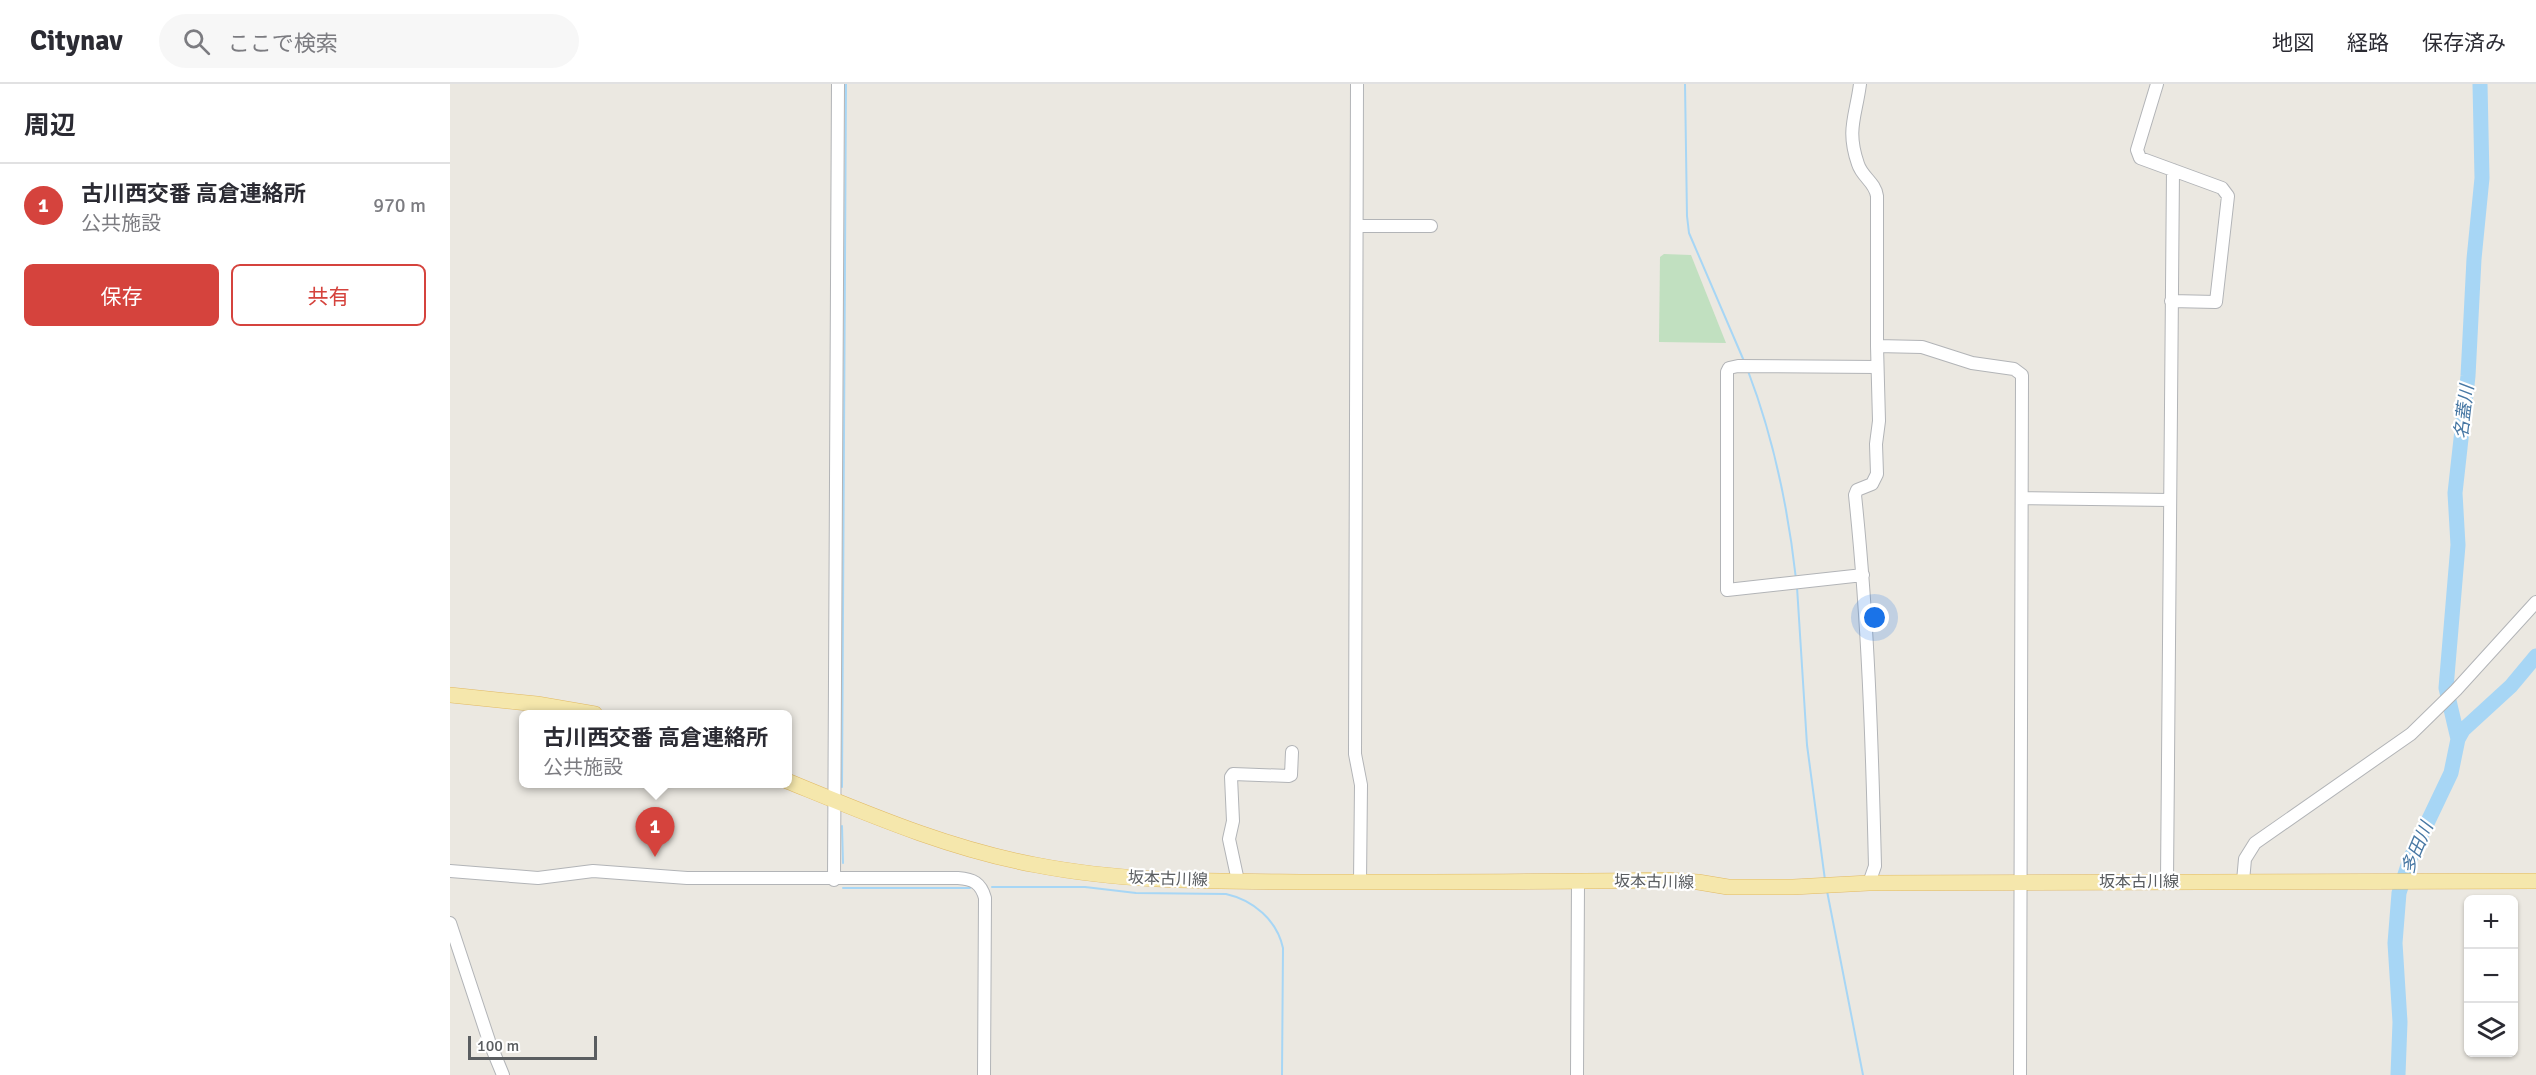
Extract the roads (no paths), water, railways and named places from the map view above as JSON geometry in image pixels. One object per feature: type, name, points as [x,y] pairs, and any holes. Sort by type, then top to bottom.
[{"type":"main road","points":[[450,696],[537,704],[572,710]]},
{"type":"main road","name":"坂本古川線","points":[[792,783],[917,833],[968,849],[1035,865],[1143,879],[1360,882],[1666,880],[1728,887],[1817,886],[1849,883],[2536,881]]},
{"type":"street","points":[[834,880],[838,84]]},
{"type":"street","points":[[1357,84],[1355,742],[1361,785],[1360,882]]},
{"type":"street","points":[[1860,84],[1851,134],[1858,164],[1872,182],[1877,196],[1879,421],[1876,444],[1877,474],[1872,484],[1857,490],[1855,495],[1871,701],[1875,866],[1869,883]]},
{"type":"street","points":[[2157,84],[2138,154],[2140,158],[2222,188],[2228,196],[2216,302],[2171,301]]},
{"type":"street","points":[[2167,881],[2173,170]]},
{"type":"street","points":[[1357,226],[1431,226]]},
{"type":"street","points":[[1877,346],[1922,347],[1972,363],[2019,371],[2022,375],[2020,1075]]},
{"type":"street","points":[[1863,575],[1727,590],[1727,372],[1729,368],[1738,366],[1877,367]]},
{"type":"street","points":[[2022,498],[2170,500]]},
{"type":"street","points":[[2243,881],[2245,859],[2255,843],[2411,734],[2435,708],[2456,690],[2536,602]]},
{"type":"street","points":[[1238,881],[1229,840],[1233,821],[1231,777],[1233,774],[1290,776],[1292,752]]},
{"type":"street","points":[[450,871],[538,878],[593,871],[687,878],[968,879],[980,885],[985,898],[984,1075]]},
{"type":"street","points":[[1577,1075],[1578,882]]},
{"type":"street","points":[[450,923],[489,1041],[503,1075]]},
{"type":"waterway","points":[[842,787],[846,84]]},
{"type":"waterway","points":[[1685,84],[1689,233],[1744,361]]},
{"type":"waterway","name":"名蓋川","points":[[2458,739],[2446,688],[2458,545],[2455,493],[2468,376],[2474,259],[2482,178],[2480,84]]},
{"type":"waterway","points":[[1748,371],[1773,448],[1789,526],[1796,579]]},
{"type":"waterway","points":[[1797,587],[1807,745],[1825,880]]},
{"type":"waterway","name":"多田川","points":[[2398,1075],[2400,1022],[2395,943],[2399,893],[2410,859],[2451,773],[2458,739],[2463,730],[2511,686],[2536,656]]},
{"type":"waterway","points":[[842,826],[843,863]]},
{"type":"waterway","points":[[992,887],[1085,887],[1136,893],[1226,894],[1254,906],[1269,920],[1283,948],[1282,1075]]},
{"type":"waterway","points":[[843,888],[970,888]]},
{"type":"waterway","points":[[1827,891],[1863,1075]]},
{"type":"place","name":"古川西交番 高倉連絡所","points":[[655,857]]}]
